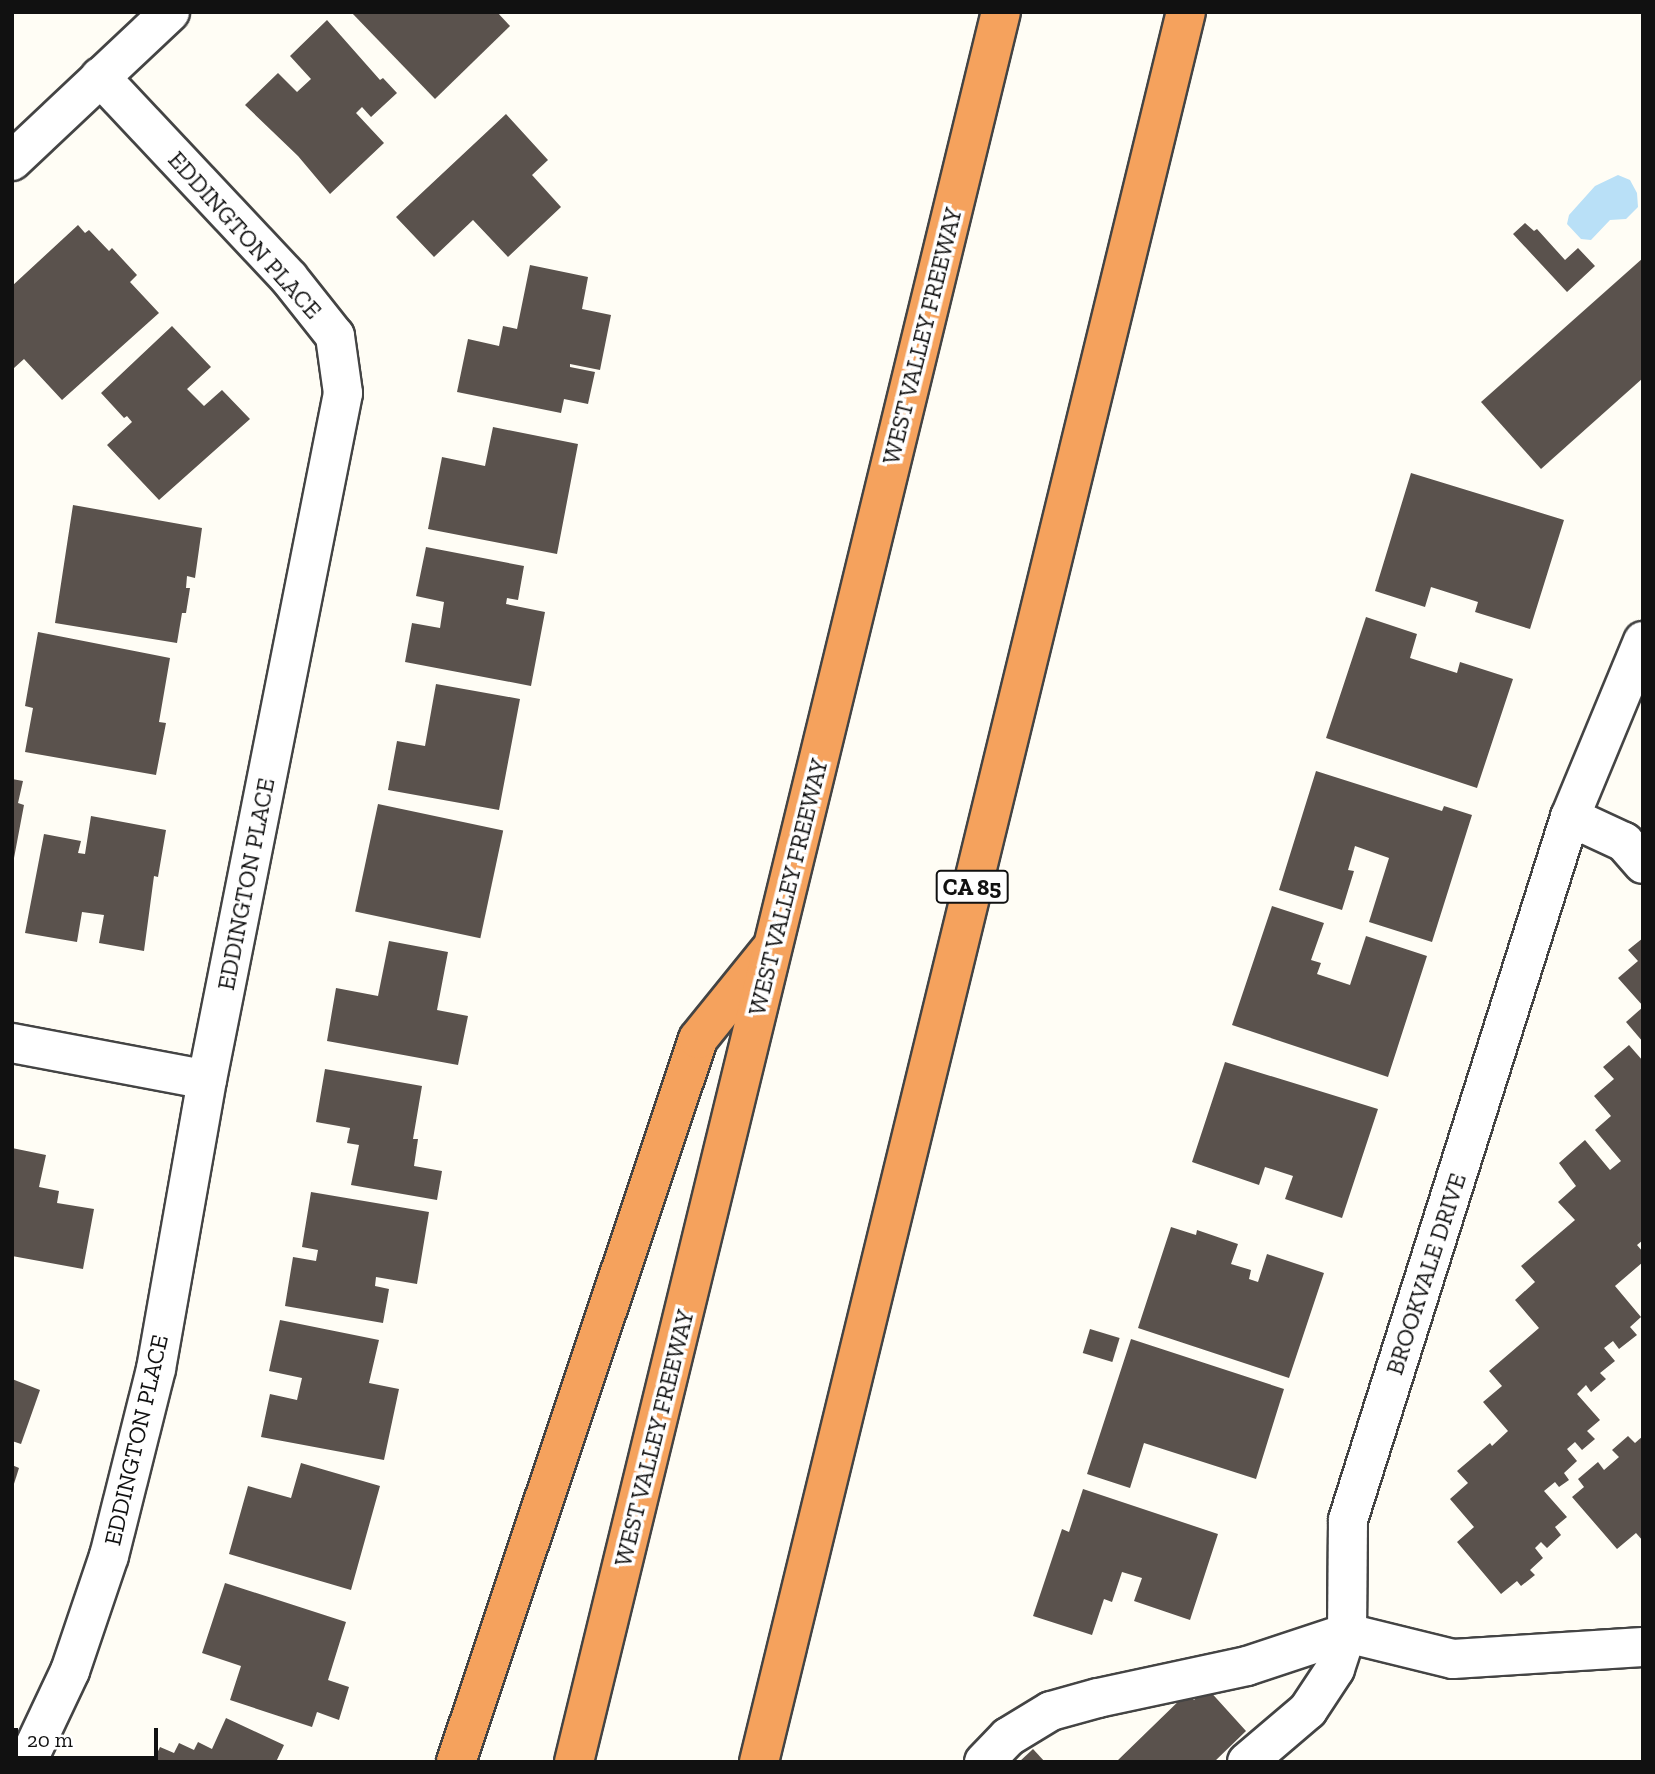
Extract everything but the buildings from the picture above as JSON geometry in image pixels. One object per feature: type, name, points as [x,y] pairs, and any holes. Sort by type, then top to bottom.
[{"type":"highway","name":"WEST VALLEY FREEWAY","points":[[574,1762],[1001,12]]},
{"type":"highway","name":"CA 85","points":[[760,1762],[1186,12]]},
{"type":"highway","points":[[456,1762],[698,1039],[775,944]]},
{"type":"street","points":[[12,161],[170,12]]},
{"type":"street","name":"EDDINGTON PLACE","points":[[27,1762],[70,1671],[109,1556],[156,1369],[207,1080],[343,393],[335,336],[289,278],[100,77]]},
{"type":"street","name":"BROOKVALE DRIVE","points":[[1247,1762],[1308,1710],[1335,1669],[1347,1633],[1348,1520],[1570,817],[1643,641]]},
{"type":"street","points":[[1570,817],[1624,842],[1643,863]]},
{"type":"street","points":[[12,1043],[207,1080]]},
{"type":"street","points":[[984,1762],[1008,1737],[1051,1711],[1087,1700],[1247,1667],[1347,1633],[1453,1659],[1643,1647]]},
{"type":"water","points":[[1618,175],[1630,180],[1637,193],[1638,207],[1626,219],[1610,220],[1591,240],[1581,239],[1567,224],[1569,215],[1595,186]]}]
